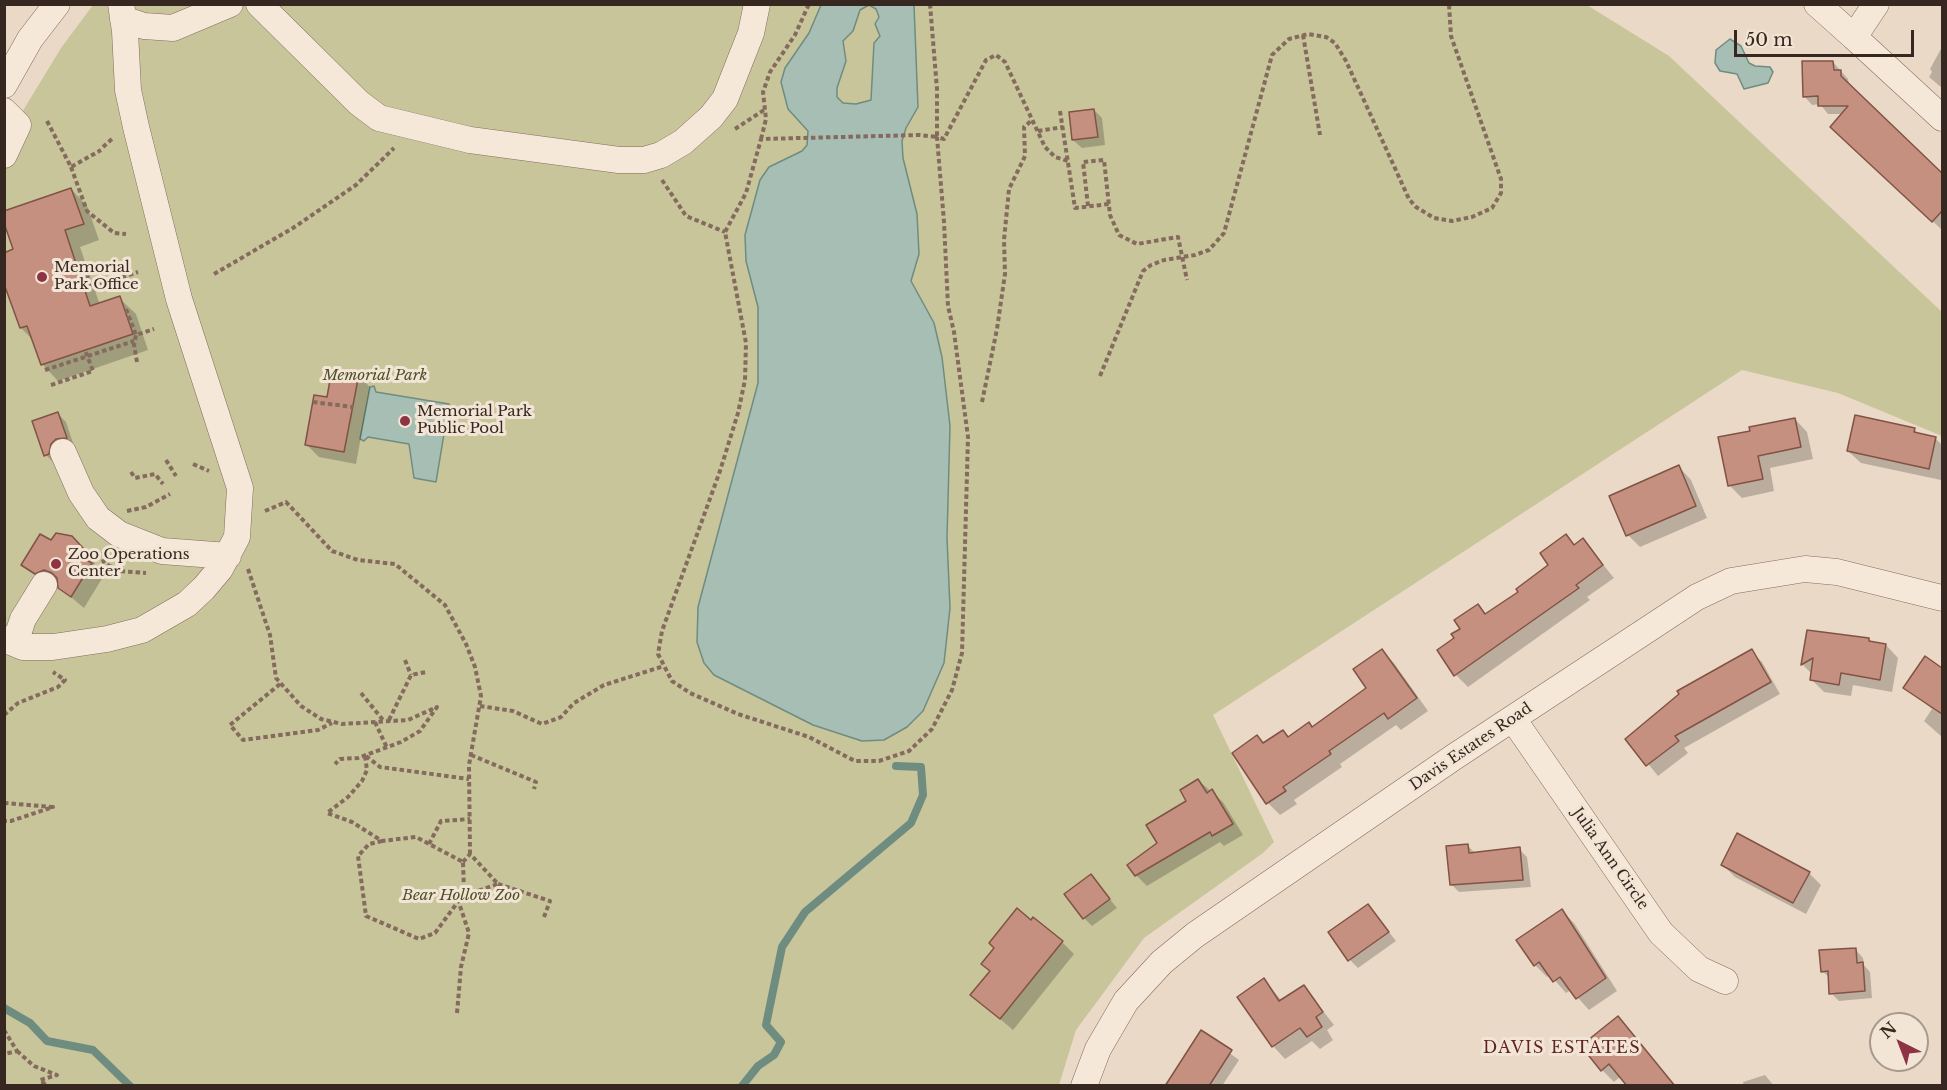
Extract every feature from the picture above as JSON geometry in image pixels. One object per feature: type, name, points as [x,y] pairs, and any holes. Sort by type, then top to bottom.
[{"type":"street","points":[[4,86],[30,39],[57,4]]},
{"type":"street","points":[[230,4],[173,28],[144,26],[123,18],[128,90],[136,127],[179,299],[240,488],[238,562]]},
{"type":"street","points":[[259,4],[359,103],[379,118],[470,141],[619,160],[651,158],[683,142],[711,117],[725,99],[751,33],[757,4]]},
{"type":"street","points":[[1817,4],[1942,118]]},
{"type":"street","points":[[1854,37],[1876,4]]},
{"type":"street","points":[[4,111],[18,125],[4,155]]},
{"type":"street","points":[[63,452],[81,493],[98,518],[111,529],[162,551],[238,562]]},
{"type":"street","points":[[44,585],[10,641],[23,647],[53,647],[107,639],[142,630],[187,604],[238,562]]},
{"type":"street","name":"Davis Estates Road","points":[[1084,1086],[1098,1050],[1126,1002],[1162,962],[1236,906],[1662,618],[1697,597],[1731,581],[1805,569],[1837,572],[1942,598]]},
{"type":"street","name":"Julia Ann Circle","points":[[1513,719],[1661,933],[1699,969],[1725,981]]},
{"type":"path","points":[[809,4],[795,35],[770,72],[763,92],[766,119],[746,194],[725,232],[746,343],[745,380],[738,413],[716,482],[662,631],[658,654],[672,681],[690,693],[738,714],[809,737],[855,761],[879,761],[909,751],[932,729],[952,690],[962,653],[968,437],[954,332],[948,306],[945,222],[937,137],[937,89],[930,4]]},
{"type":"path","points":[[1100,376],[1143,271],[1150,265],[1209,250],[1224,233],[1272,56],[1289,39],[1303,34],[1326,37],[1340,52],[1416,207],[1434,218],[1452,221],[1472,217],[1492,208],[1498,200],[1501,185],[1499,172],[1451,36],[1449,4]]},
{"type":"path","points":[[1303,34],[1320,135]]},
{"type":"path","points":[[761,139],[795,140],[920,135],[944,139],[986,60],[996,55],[1005,62],[1050,153],[1068,161]]},
{"type":"path","points":[[1060,111],[1075,208],[1109,204]]},
{"type":"path","points":[[982,402],[997,329],[1005,274],[1004,240],[1009,189],[1025,156],[1024,127],[1032,120]]},
{"type":"path","points":[[47,121],[71,167],[87,211],[114,233],[126,234]]},
{"type":"path","points":[[1038,131],[1063,127]]},
{"type":"path","points":[[214,274],[293,228],[356,185],[414,128]]},
{"type":"path","points":[[71,167],[102,149],[119,132]]},
{"type":"path","points":[[651,158],[668,193],[687,216],[725,232]]},
{"type":"path","points":[[1088,206],[1083,162],[1104,160],[1114,227],[1125,240],[1137,244],[1178,237],[1187,280]]},
{"type":"path","points":[[78,270],[84,268],[91,288],[138,272]]},
{"type":"path","points":[[126,309],[136,335],[134,341],[137,362]]},
{"type":"path","points":[[136,335],[154,329]]},
{"type":"path","points":[[45,370],[134,341]]},
{"type":"path","points":[[51,385],[93,371],[85,350]]},
{"type":"path","points":[[313,402],[353,407]]},
{"type":"path","points":[[166,460],[176,476]]},
{"type":"path","points":[[193,464],[213,472]]},
{"type":"path","points":[[131,472],[135,478],[155,474],[163,484]]},
{"type":"path","points":[[111,529],[121,513],[147,507],[170,494]]},
{"type":"path","points":[[265,512],[286,502],[332,551],[358,560],[395,564],[404,568],[405,574],[440,598],[466,644],[475,667],[481,696],[469,778],[470,854],[463,862],[465,875],[459,903],[435,933],[419,939],[366,915],[358,856],[369,844],[416,837],[463,862]]},
{"type":"path","points":[[238,562],[270,635],[276,678],[301,706],[332,723]]},
{"type":"path","points":[[389,720],[411,675],[405,660]]},
{"type":"path","points":[[480,706],[513,711],[542,724],[561,717],[574,703],[604,685],[664,666]]},
{"type":"path","points":[[4,715],[18,703],[58,687],[66,680],[55,672],[46,672]]},
{"type":"path","points":[[411,675],[426,672]]},
{"type":"path","points":[[280,684],[230,725],[243,740],[318,730],[332,723],[408,720],[437,707],[420,731],[387,748],[365,756],[340,759],[335,764]]},
{"type":"path","points":[[361,693],[383,720]]},
{"type":"path","points":[[375,722],[387,748]]},
{"type":"path","points":[[471,755],[536,782],[534,789]]},
{"type":"path","points":[[365,756],[380,767],[469,778]]},
{"type":"path","points":[[365,756],[367,770],[362,781],[348,797],[327,813],[352,822],[382,841]]},
{"type":"path","points":[[4,803],[53,807],[11,821],[4,821]]},
{"type":"path","points":[[429,844],[441,820],[470,819]]},
{"type":"path","points":[[470,854],[498,884],[550,901],[544,917]]},
{"type":"path","points":[[462,896],[498,884]]},
{"type":"path","points":[[457,1013],[461,968],[469,933],[459,903]]},
{"type":"path","points":[[4,1030],[17,1051],[34,1066],[57,1075],[40,1080],[47,1086]]},
{"type":"path","points":[[4,1054],[17,1051]]},
{"type":"green space","name":"Memorial Park","points":[[93,5],[1587,5],[1669,56],[1942,312],[1942,436],[1838,393],[1742,370],[1213,715],[1274,842],[1263,853],[1144,938],[1076,1030],[1059,1085],[5,1085],[4,142],[61,48]]},
{"type":"shaded area","points":[[821,5],[869,5],[914,5],[918,107],[906,128],[902,141],[903,158],[917,214],[919,254],[911,281],[934,323],[942,357],[950,426],[947,538],[950,608],[944,663],[923,711],[907,727],[884,740],[862,741],[813,725],[714,675],[704,663],[697,642],[698,607],[758,383],[758,307],[746,261],[745,235],[760,180],[769,167],[802,151],[807,145],[808,131],[788,109],[781,82],[785,68],[809,33]],"holes":[[[869,5],[876,9],[879,17],[875,24],[880,36],[874,43],[871,100],[856,104],[843,103],[837,97],[837,88],[846,61],[843,41],[853,31],[860,10]]]},
{"type":"shaded area","points":[[1730,39],[1741,46],[1749,63],[1755,66],[1770,67],[1773,72],[1768,83],[1744,89],[1737,74],[1720,71],[1715,63],[1716,50]]},
{"type":"shaded area","name":"Memorial Park Public Pool","points":[[374,386],[376,392],[449,404],[436,482],[414,478],[409,444],[368,437],[364,441],[360,439],[370,387]]},
{"type":"building","points":[[1802,61],[1833,61],[1834,70],[1841,70],[1841,76],[1942,173],[1942,211],[1932,222],[1830,127],[1848,106],[1818,106],[1818,96],[1803,97]]},
{"type":"building","points":[[1094,109],[1098,137],[1072,140],[1069,112]]},
{"type":"building","name":"Memorial Park Office","points":[[71,188],[84,224],[65,230],[90,306],[120,296],[133,334],[41,365],[27,326],[20,328],[4,284],[4,253],[13,249],[4,223],[4,211]]},
{"type":"building","points":[[332,369],[359,374],[344,452],[305,445],[314,395],[327,397]]},
{"type":"building","points":[[58,412],[67,438],[56,439],[51,444],[49,454],[44,456],[32,421]]},
{"type":"building","points":[[1855,415],[1915,428],[1914,432],[1936,437],[1929,469],[1847,451]]},
{"type":"building","points":[[1795,418],[1801,447],[1758,456],[1763,479],[1728,486],[1718,437],[1750,431],[1749,427]]},
{"type":"building","points":[[1679,465],[1696,506],[1626,536],[1609,496]]},
{"type":"building","name":"Zoo Operations Center","points":[[56,533],[72,536],[84,549],[80,557],[92,563],[71,597],[58,588],[57,578],[52,573],[44,570],[35,574],[21,565],[40,534],[51,540]]},
{"type":"building","points":[[1566,534],[1574,545],[1583,538],[1603,565],[1576,585],[1579,588],[1454,676],[1437,650],[1454,638],[1451,634],[1460,629],[1454,620],[1478,604],[1485,614],[1518,592],[1516,589],[1548,565],[1540,553]]},
{"type":"building","points":[[1807,630],[1869,638],[1869,641],[1886,644],[1880,680],[1841,673],[1839,685],[1810,680],[1813,658],[1801,665]]},
{"type":"building","points":[[1382,649],[1417,698],[1388,719],[1384,713],[1329,751],[1331,754],[1283,787],[1286,791],[1266,804],[1232,753],[1257,735],[1263,743],[1283,730],[1288,737],[1309,722],[1312,727],[1366,688],[1353,669]]},
{"type":"building","points":[[1752,649],[1771,682],[1675,736],[1679,741],[1646,766],[1625,739],[1679,694],[1677,691]]},
{"type":"building","points":[[1925,656],[1942,668],[1942,714],[1903,688]]},
{"type":"building","points":[[1198,779],[1207,793],[1212,789],[1233,824],[1212,836],[1210,832],[1135,876],[1127,865],[1157,843],[1146,825],[1186,801],[1180,790]]},
{"type":"building","points":[[1737,833],[1810,872],[1793,903],[1721,865]]},
{"type":"building","points":[[1468,844],[1469,853],[1520,847],[1523,880],[1450,885],[1446,846]]},
{"type":"building","points":[[1091,874],[1110,899],[1083,919],[1064,894]]},
{"type":"building","points":[[1368,904],[1389,932],[1348,961],[1328,932]]},
{"type":"building","points":[[1017,908],[1031,920],[1033,917],[1063,941],[1000,1019],[970,995],[990,971],[981,964],[994,948],[989,943]]},
{"type":"building","points":[[1562,909],[1606,978],[1576,999],[1560,977],[1553,982],[1539,962],[1534,966],[1516,940]]},
{"type":"building","points":[[1856,948],[1857,963],[1863,962],[1865,991],[1829,994],[1828,971],[1821,972],[1819,950]]},
{"type":"building","points":[[1264,978],[1279,1001],[1304,985],[1323,1012],[1316,1017],[1322,1027],[1307,1037],[1300,1028],[1272,1047],[1237,997]]},
{"type":"building","points":[[1618,1016],[1675,1086],[1627,1086],[1609,1064],[1601,1071],[1589,1056],[1597,1050],[1588,1040]]},
{"type":"building","points":[[1201,1030],[1232,1050],[1209,1086],[1165,1086]]},
{"type":"waterway","points":[[742,1086],[758,1066],[774,1055],[781,1042],[766,1025],[782,947],[805,912],[911,823],[923,795],[921,767],[896,766]]},
{"type":"waterway","points":[[4,1008],[30,1023],[47,1041],[93,1050],[130,1086]]},
{"type":"place","name":"Memorial Park Office","points":[[42,277]]},
{"type":"place","name":"Memorial Park Public Pool","points":[[405,421]]},
{"type":"place","name":"Zoo Operations Center","points":[[56,564]]},
{"type":"district","name":"DAVIS ESTATES","points":[[1562,1048]]},
{"type":"park label","name":"Bear Hollow Zoo","points":[[461,896]]}]
